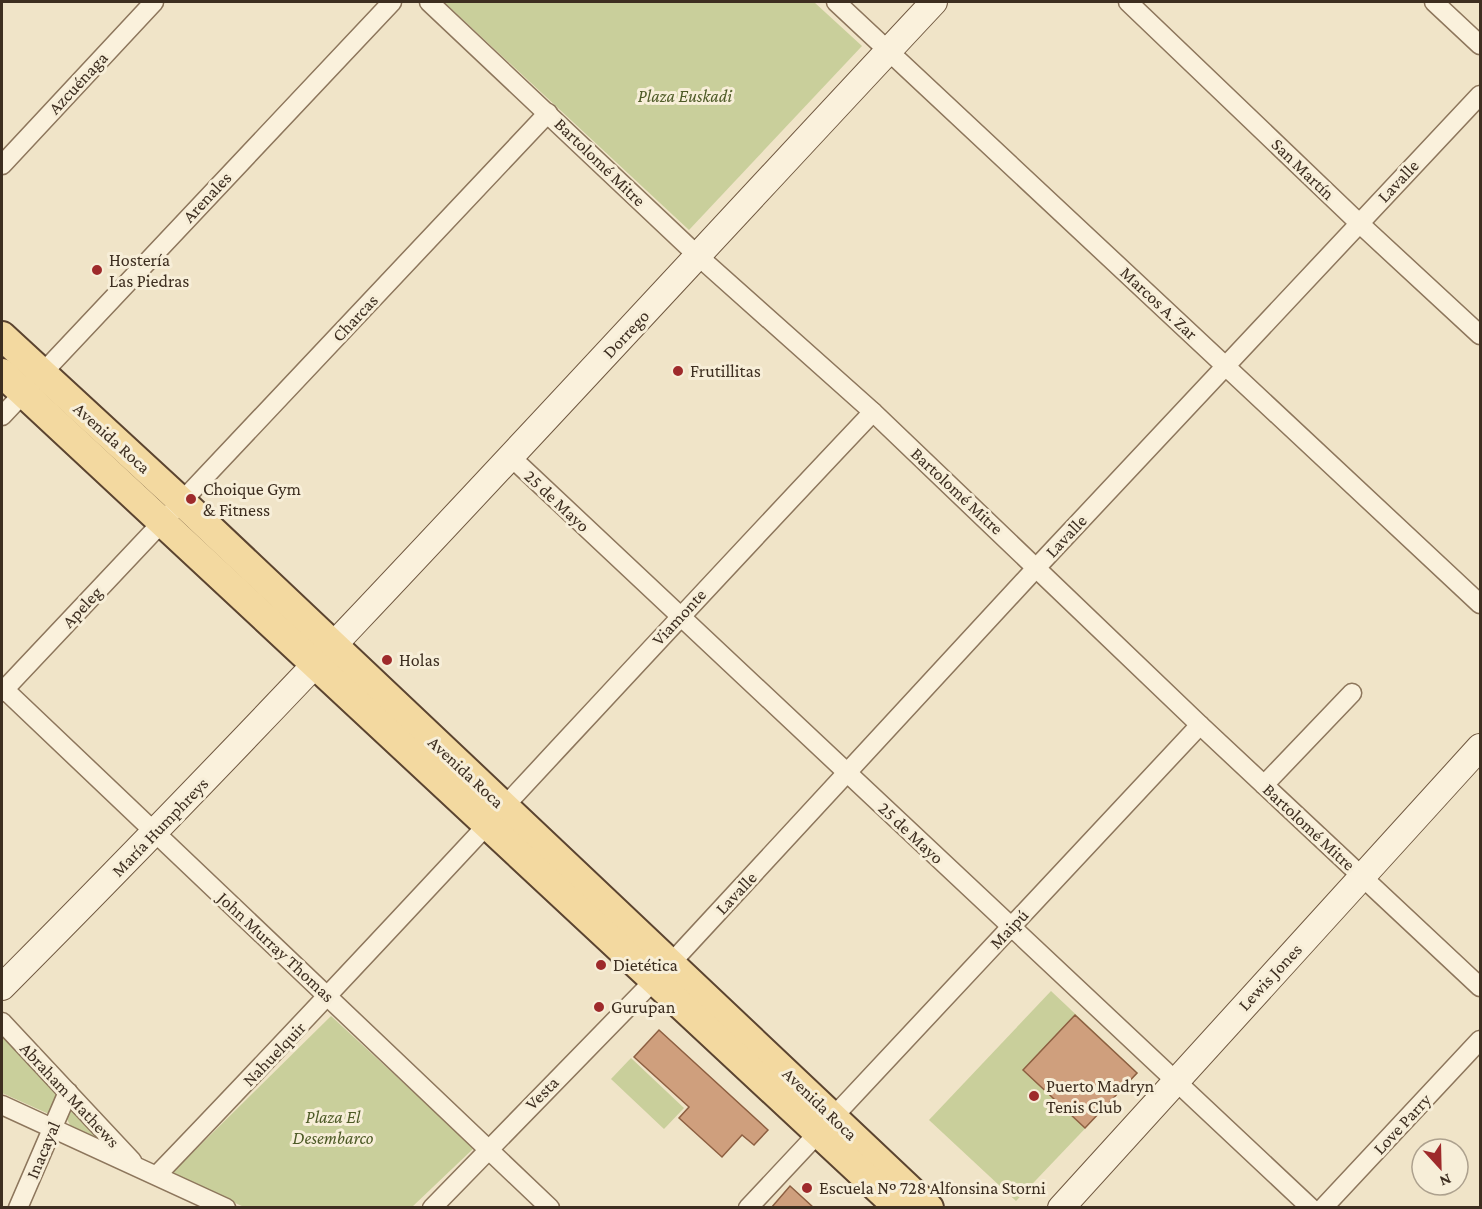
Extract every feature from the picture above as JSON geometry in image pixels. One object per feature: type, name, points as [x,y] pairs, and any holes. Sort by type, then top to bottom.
[{"type":"main road","name":"Dorrego","points":[[324,656],[512,458],[934,2]]},
{"type":"main road","name":"Avenida Roca","points":[[2,336],[32,383],[162,522],[324,656],[663,971],[824,1124],[899,1208]]},
{"type":"main road","name":"Avenida Roca","points":[[2,373],[32,383],[181,501],[324,656]]},
{"type":"main road","name":"María Humphreys","points":[[2,987],[155,833],[324,656]]},
{"type":"main road","name":"Lewis Jones","points":[[1061,1208],[1480,747]]},
{"type":"main road","name":"Avenida Roca","points":[[824,1124],[929,1208]]},
{"type":"street","name":"Azcuénaga","points":[[2,165],[154,2]]},
{"type":"street","name":"Arenales","points":[[2,416],[392,2]]},
{"type":"street","name":"Bartolomé Mitre","points":[[429,2],[698,256],[873,412],[1200,725],[1480,987]]},
{"type":"street","name":"Marcos A. Zar","points":[[836,2],[1480,604]]},
{"type":"street","name":"San Martín","points":[[1128,2],[1480,335]]},
{"type":"street","points":[[1434,2],[1480,45]]},
{"type":"street","name":"Lavalle","points":[[663,971],[1480,94]]},
{"type":"street","name":"Charcas","points":[[162,522],[548,113]]},
{"type":"street","name":"Viamonte","points":[[495,816],[679,616],[873,412]]},
{"type":"street","name":"25 de Mayo","points":[[512,458],[1311,1208]]},
{"type":"street","name":"Apeleg","points":[[2,690],[162,522]]},
{"type":"street","name":"John Murray Thomas","points":[[2,690],[550,1208]]},
{"type":"street","points":[[1264,785],[1352,693]]},
{"type":"street","name":"Maipú","points":[[748,1208],[824,1124],[1200,725]]},
{"type":"street","name":"Nahuelquir","points":[[157,1176],[329,997],[495,816]]},
{"type":"street","name":"Vesta","points":[[432,1208],[663,971]]},
{"type":"street","name":"Abraham Mathews","points":[[2,1022],[139,1167]]},
{"type":"street","name":"Love Parry","points":[[1323,1208],[1480,1040]]},
{"type":"street","name":"Inacayal","points":[[18,1208],[68,1092]]},
{"type":"street","name":"Abraham Mathews","points":[[2,1105],[226,1208]]},
{"type":"green space","name":"Plaza Euskadi","points":[[444,2],[814,2],[862,46],[689,230]]},
{"type":"green space","name":"Puerto Madryn Tenis Club","points":[[1051,991],[1138,1073],[1016,1201],[929,1120]]},
{"type":"green space","name":"Plaza El Desembarco","points":[[331,1016],[474,1148],[412,1207],[244,1207],[171,1174]]},
{"type":"green space","points":[[2,1034],[60,1092],[49,1114],[2,1093]]},
{"type":"green space","points":[[631,1058],[684,1108],[664,1129],[611,1079]]},
{"type":"green space","points":[[74,1110],[106,1143],[71,1127],[66,1117],[68,1112]]},
{"type":"building","name":"Puerto Madryn Tenis Club","points":[[1075,1015],[1137,1073],[1085,1128],[1023,1070]]},
{"type":"building","points":[[659,1030],[768,1130],[754,1145],[742,1135],[722,1157],[679,1118],[689,1107],[634,1057]]},
{"type":"building","name":"Escuela Nº 728 Alfonsina Storni","points":[[790,1186],[814,1208],[771,1208]]},
{"type":"place","name":"Hostería Las Piedras","points":[[97,270]]},
{"type":"place","name":"Frutillitas","points":[[678,371]]},
{"type":"place","name":"Choique Gym & Fitness","points":[[191,499]]},
{"type":"place","name":"Holas","points":[[387,660]]},
{"type":"place","name":"Dietética","points":[[601,965]]},
{"type":"place","name":"Gurupan","points":[[599,1007]]},
{"type":"place","name":"Puerto Madryn Tenis Club","points":[[1034,1096]]},
{"type":"place","name":"Escuela Nº 728 Alfonsina Storni","points":[[807,1188]]}]
